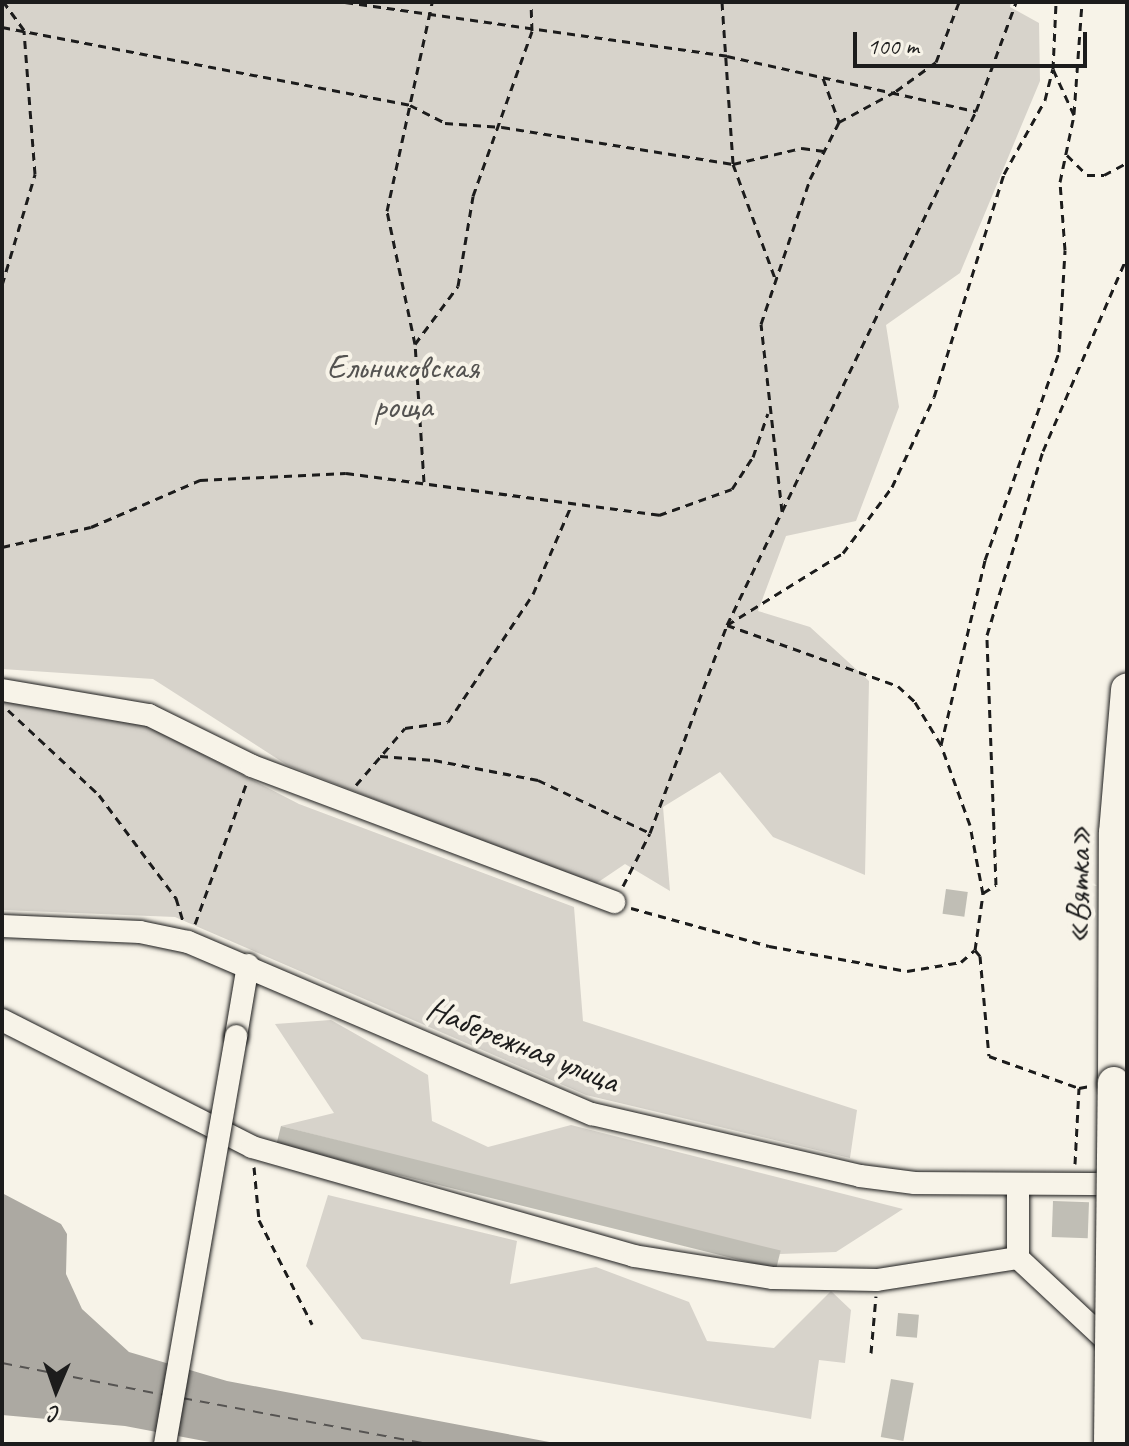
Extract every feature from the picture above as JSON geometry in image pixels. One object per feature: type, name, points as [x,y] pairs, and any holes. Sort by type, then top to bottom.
[{"type":"highway","name":"«Вятка»","points":[[1110,1444],[1115,833],[1127,689]]},
{"type":"street","points":[[2,690],[149,715],[252,766],[614,902]]},
{"type":"street","name":"Набережная улица","points":[[2,926],[140,932],[189,941],[592,1114],[860,1176],[915,1183],[1127,1184]]},
{"type":"street","points":[[165,1444],[248,965]]},
{"type":"street","points":[[2,1020],[252,1147],[634,1256],[773,1278],[877,1280],[1018,1258]]},
{"type":"street","points":[[1018,1184],[1018,1258],[1107,1341],[1127,1341]]},
{"type":"path","points":[[2,285],[35,174],[24,30],[4,2]]},
{"type":"path","points":[[345,2],[532,31],[727,56],[976,111]]},
{"type":"path","points":[[424,482],[415,344],[387,211],[432,2]]},
{"type":"path","points":[[415,344],[458,286],[473,196],[502,127],[532,31],[531,2]]},
{"type":"path","points":[[722,2],[733,164],[776,280]]},
{"type":"path","points":[[782,511],[768,413],[761,324],[776,280],[824,151],[839,122],[896,91],[936,62],[959,2]]},
{"type":"path","points":[[727,625],[866,674],[906,694],[941,745],[970,825],[983,894],[975,950],[961,962],[937,969],[876,967],[769,946],[614,902],[650,833],[727,625],[976,111],[1016,2]]},
{"type":"path","points":[[727,625],[843,553],[892,487],[934,397],[1004,174],[1034,123],[1053,69],[1056,2]]},
{"type":"path","points":[[941,745],[985,560],[1059,352],[1065,250],[1060,182],[1074,115],[1082,2]]},
{"type":"path","points":[[2,27],[410,105],[445,123],[502,127],[733,164],[802,148],[824,151]]},
{"type":"path","points":[[1053,69],[1074,115]]},
{"type":"path","points":[[823,78],[839,122]]},
{"type":"path","points":[[1067,155],[1087,175],[1104,175],[1127,163]]},
{"type":"path","points":[[983,894],[996,885],[987,635],[1043,451],[1127,257]]},
{"type":"path","points":[[2,547],[91,527],[200,480],[346,473],[424,482],[571,506],[659,515],[732,489],[753,457],[768,413]]},
{"type":"path","points":[[343,801],[405,728],[448,722],[533,594],[571,506]]},
{"type":"path","points":[[2,705],[99,795],[176,898],[189,941]]},
{"type":"path","points":[[380,756],[434,760],[538,780],[650,833]]},
{"type":"path","points":[[189,941],[252,766]]},
{"type":"path","points":[[975,950],[980,956],[989,1056],[1079,1088],[1073,1184]]},
{"type":"path","points":[[252,1147],[259,1220],[312,1324]]},
{"type":"path","points":[[871,1353],[877,1280]]},
{"type":"green space","name":"Ельниковская роща","points":[[2,2],[1011,2],[1010,7],[1039,23],[1040,81],[960,273],[886,325],[899,407],[856,521],[786,536],[758,611],[810,627],[869,681],[865,875],[773,837],[720,772],[663,807],[670,891],[625,864],[594,885],[287,765],[153,679],[2,669]]},
{"type":"green space","points":[[2,699],[130,717],[299,804],[574,907],[583,1021],[857,1110],[850,1158],[586,1095],[175,917],[2,910]]},
{"type":"green space","points":[[331,1020],[428,1075],[432,1121],[488,1147],[571,1125],[903,1209],[836,1252],[780,1254],[281,1126],[334,1113],[275,1024]]},
{"type":"green space","points":[[328,1195],[517,1241],[510,1284],[596,1267],[689,1302],[707,1341],[774,1348],[831,1291],[851,1310],[845,1363],[819,1360],[811,1419],[362,1339],[306,1266]]},
{"type":"shaded area","points":[[2,1193],[61,1224],[67,1234],[66,1274],[82,1309],[129,1352],[227,1381],[560,1444],[220,1444],[125,1426],[2,1415]]},
{"type":"building","points":[[946,889],[968,892],[964,917],[943,914]]},
{"type":"building","points":[[281,1126],[781,1251],[776,1269],[276,1144]]},
{"type":"building","points":[[1053,1201],[1089,1202],[1088,1238],[1052,1237]]},
{"type":"building","points":[[898,1313],[919,1315],[917,1338],[896,1336]]},
{"type":"building","points":[[891,1379],[914,1383],[903,1441],[881,1437]]},
{"type":"ferry route","points":[[2,1363],[163,1395]]},
{"type":"ferry route","points":[[182,1398],[428,1444]]}]
